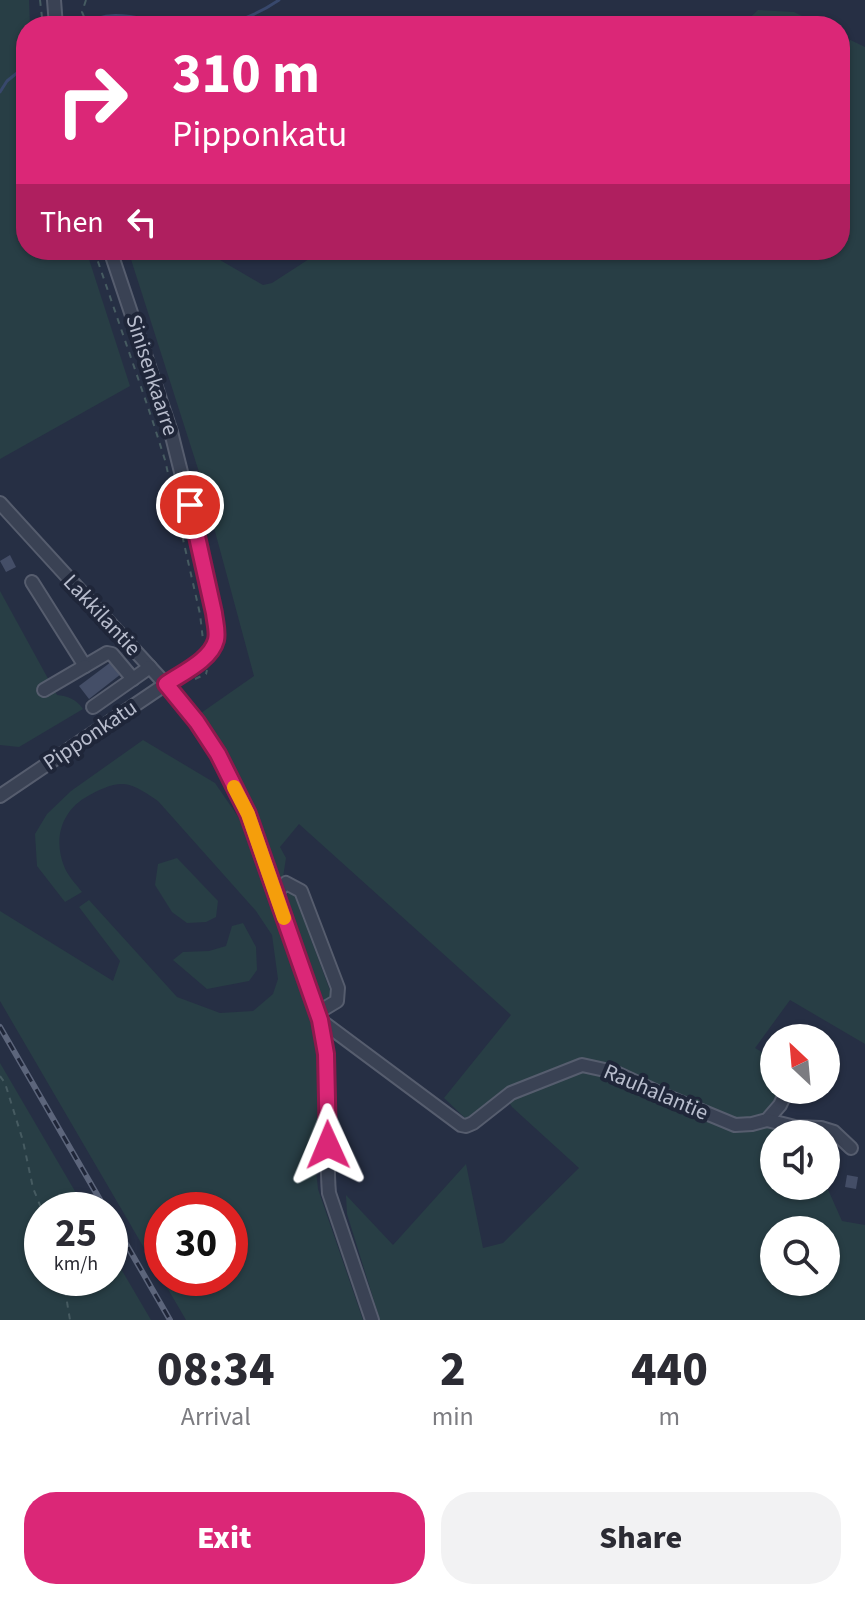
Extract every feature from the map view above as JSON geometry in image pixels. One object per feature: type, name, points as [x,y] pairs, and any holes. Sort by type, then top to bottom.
[{"type":"street","name":"Sinisenkaarre","points":[[113,260],[171,432],[211,598],[216,642]]},
{"type":"street","name":"Lakkilantie","points":[[0,503],[197,722],[218,754],[248,814],[318,1017],[326,1054],[329,1193],[372,1320]]},
{"type":"street","points":[[32,582],[85,666]]},
{"type":"street","name":"Pipponkatu","points":[[0,796],[205,657],[216,642]]},
{"type":"street","points":[[44,690],[107,653],[112,654],[133,679]]},
{"type":"street","points":[[93,707],[150,667]]},
{"type":"street","points":[[274,889],[286,883],[301,891],[338,988],[337,1001],[318,1017]]},
{"type":"street","name":"Rauhalantie","points":[[318,1017],[461,1125],[473,1123],[511,1093],[582,1065],[614,1072],[735,1125],[760,1122]]},
{"type":"street","points":[[767,1120],[780,1104]]},
{"type":"street","points":[[840,1138],[851,1148]]},
{"type":"path","points":[[97,260],[165,460],[200,614],[208,672],[194,680]]},
{"type":"path","points":[[0,1076],[23,1141],[35,1192]]},
{"type":"path","points":[[66,1296],[70,1320]]},
{"type":"shaded area","points":[[0,0],[29,0],[30,16],[16,16],[16,260],[89,260],[130,386],[0,459]]},
{"type":"shaded area","points":[[758,10],[794,12],[802,16],[752,16]]},
{"type":"shaded area","points":[[850,40],[865,47],[865,1044],[840,1029],[840,1024],[831,1024],[790,1000],[772,1024],[760,1024],[760,1041],[755,1048],[760,1051],[760,1104],[775,1104],[763,1120],[760,1120],[760,1200],[833,1200],[840,1216],[760,1216],[760,1296],[840,1296],[840,1216],[842,1221],[865,1225],[865,1320],[380,1320],[347,1214],[346,1195],[393,1245],[466,1164],[483,1248],[503,1243],[579,1168],[512,1107],[505,1096],[466,1119],[444,1098],[511,1015],[299,824],[280,847],[286,858],[283,877],[275,878],[252,811],[201,713],[254,676],[199,472],[131,260],[220,260],[263,285],[272,283],[308,260],[850,260]]},
{"type":"shaded area","points":[[0,591],[57,695],[72,699],[83,709],[19,747],[0,745]]},
{"type":"shaded area","points":[[143,740],[215,783],[250,834],[314,1027],[320,1103],[319,1136],[312,1132],[318,1189],[363,1320],[186,1320],[172,1296],[248,1296],[248,1192],[144,1192],[144,1248],[128,1221],[128,1192],[111,1192],[0,1001],[0,911],[113,981],[120,961],[79,907],[89,900],[177,997],[220,1013],[253,1011],[273,994],[278,979],[272,935],[256,911],[158,801],[138,788],[124,784],[106,787],[92,794],[79,802],[66,817],[60,835],[61,856],[67,873],[82,892],[65,902],[37,866],[35,834],[47,814],[71,791]]},
{"type":"shaded area","points":[[177,858],[218,901],[216,917],[206,922],[187,923],[172,912],[155,885],[158,864]]},
{"type":"shaded area","points":[[281,894],[294,894],[332,996],[321,1005]]},
{"type":"shaded area","points":[[243,923],[256,947],[257,970],[249,981],[207,989],[173,960],[183,952],[209,951],[226,946],[232,926]]},
{"type":"shaded area","points":[[0,1063],[75,1192],[24,1192],[24,1296],[128,1296],[128,1281],[151,1320],[0,1320]]},
{"type":"building","points":[[10,555],[16,567],[6,572],[0,561]]},
{"type":"building","points":[[111,662],[121,674],[89,699],[79,686]]},
{"type":"building","points":[[847,1175],[858,1177],[856,1189],[845,1187]]},
{"type":"waterway","points":[[250,16],[279,0]]},
{"type":"waterway","points":[[109,16],[126,16]]},
{"type":"waterway","points":[[0,92],[16,74]]},
{"type":"railway","points":[[0,1027],[96,1192]]},
{"type":"railway","points":[[128,1247],[170,1320]]},
{"type":"slow traffic","points":[[234,787],[248,814],[284,918]]},
{"type":"route","points":[[190,505],[214,613],[216,642],[205,657],[166,684],[218,754],[248,814],[320,1020],[326,1054],[328,1145]]}]
